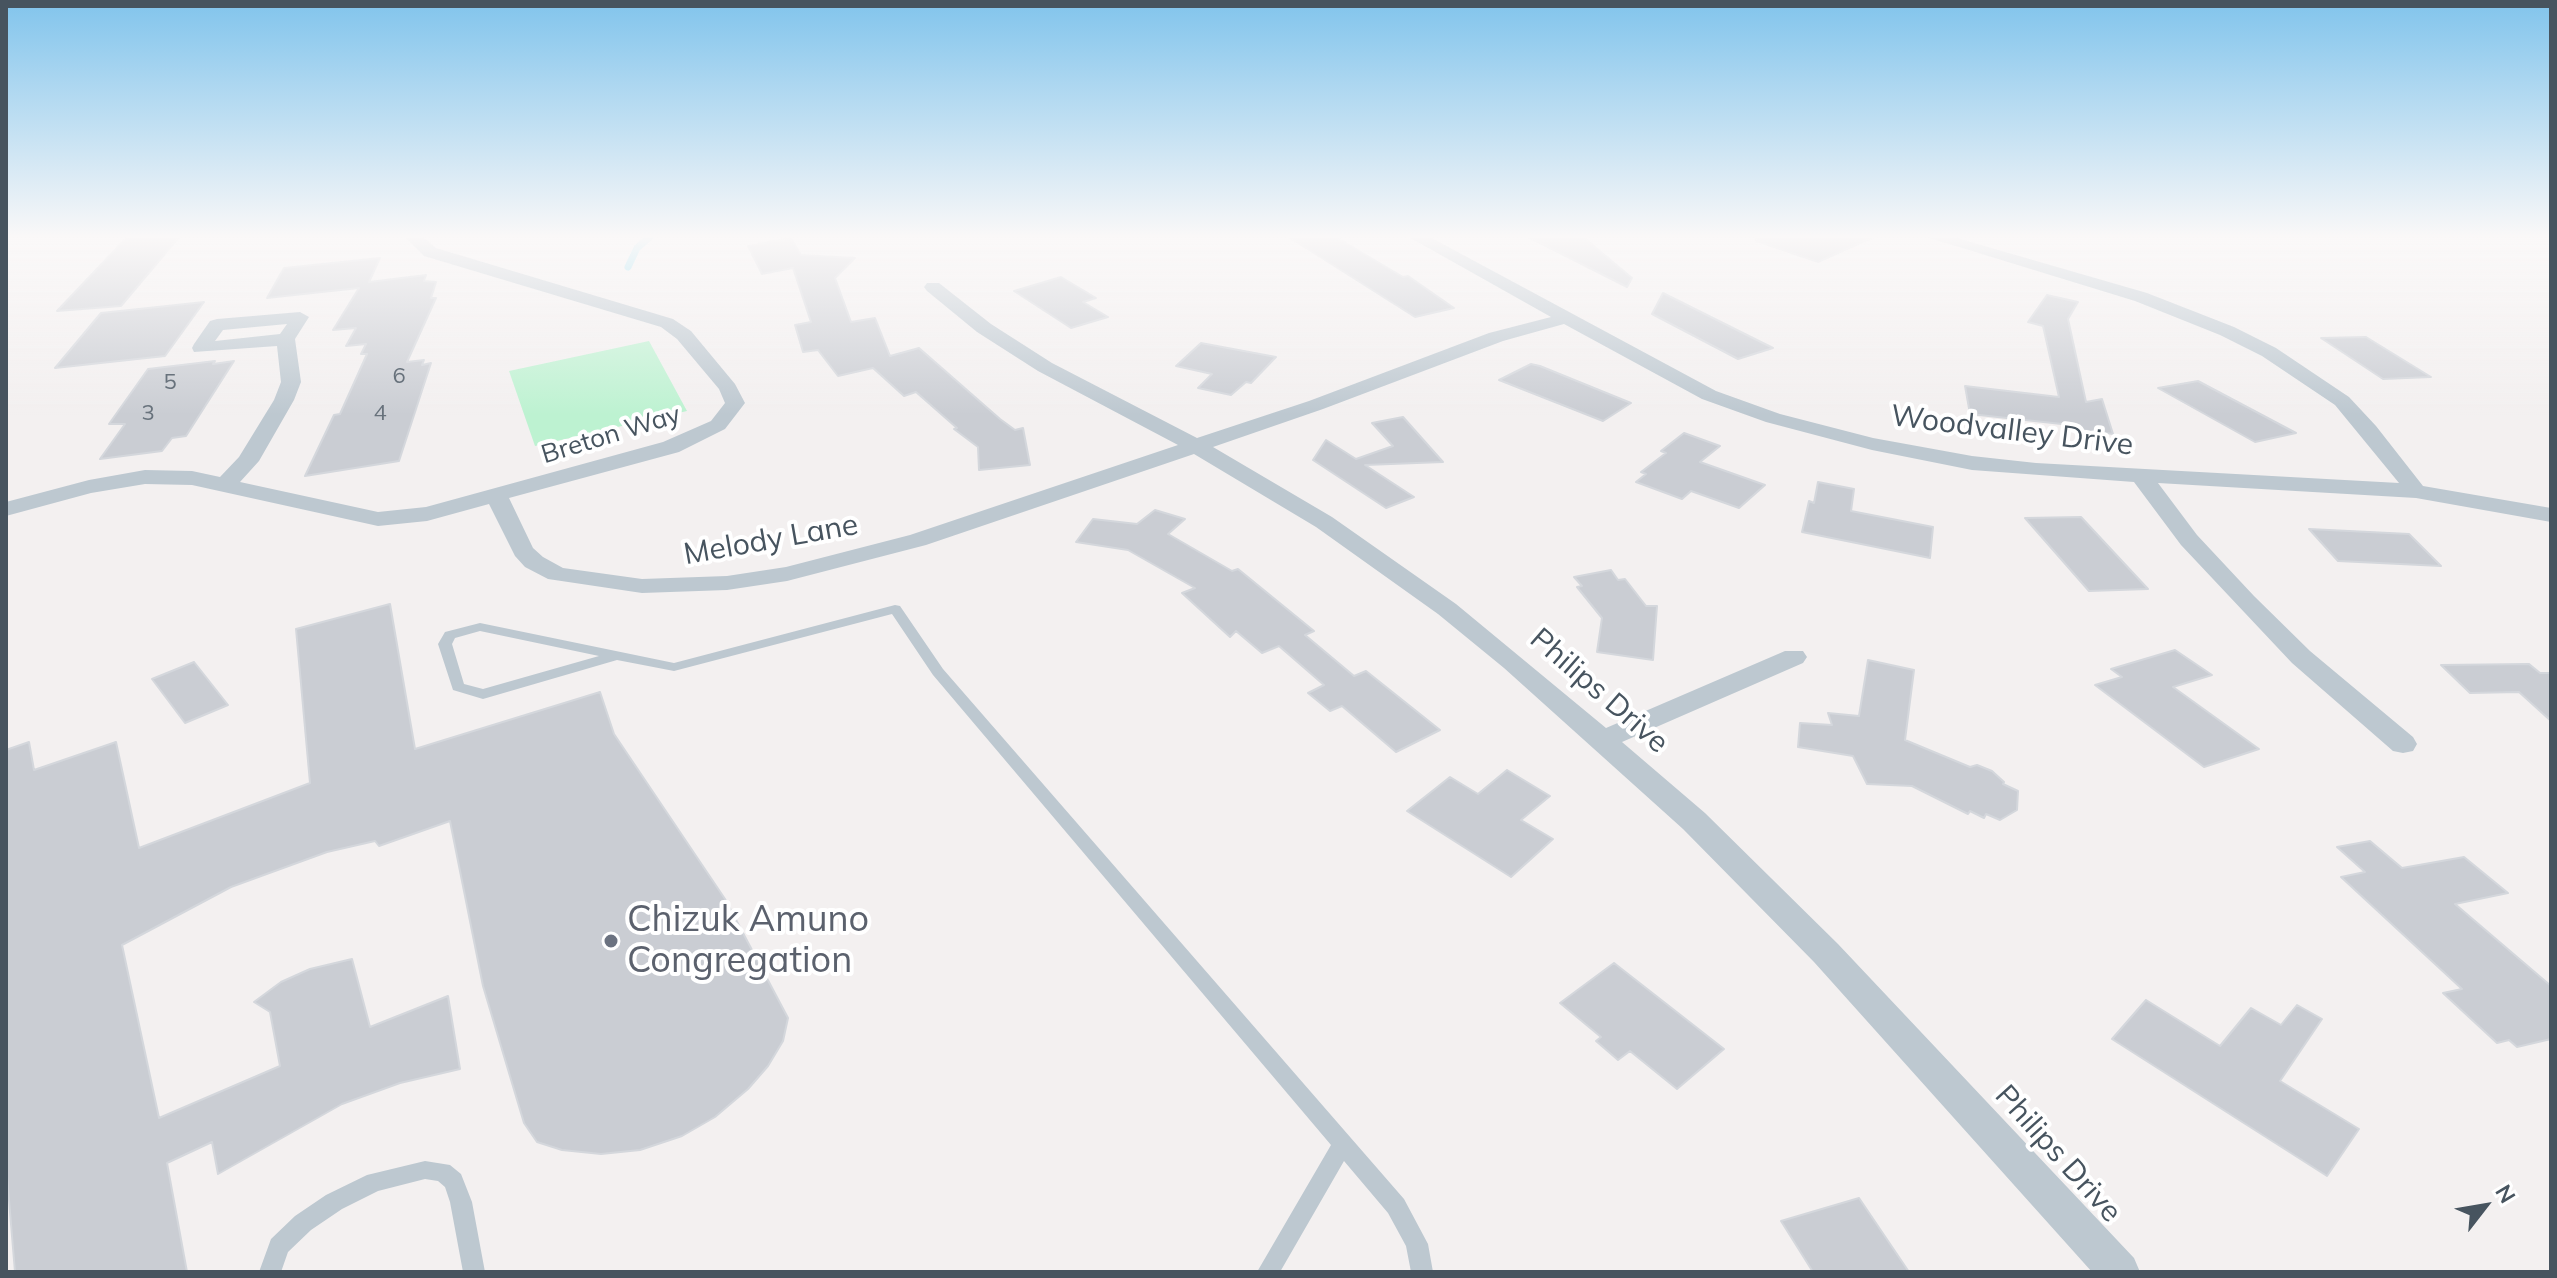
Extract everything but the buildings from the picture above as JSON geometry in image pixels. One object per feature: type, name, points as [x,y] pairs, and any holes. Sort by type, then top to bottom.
[{"type":"street","name":"Breton Way","points":[[496,495],[671,447],[718,425],[735,403],[728,388],[684,335],[667,323],[576,296]]},
{"type":"street","name":"Philips Drive","points":[[944,296],[984,328],[1045,367],[1196,446],[1372,555],[1513,662],[1605,739],[1694,821],[1826,953],[2119,1272]]},
{"type":"street","name":"Woodvalley Drive","points":[[1521,296],[1709,395],[1804,427],[1916,454],[1972,463],[2142,477],[2416,491],[2551,515]]},
{"type":"street","points":[[2136,296],[2227,331],[2269,352],[2342,401],[2369,430],[2416,491]]},
{"type":"street","name":"Melody Lane","points":[[496,495],[523,551],[534,562],[557,574],[615,585],[677,587],[787,574],[892,547],[1316,405],[1482,342],[1563,319]]},
{"type":"street","points":[[225,485],[248,461],[291,382],[286,339]]},
{"type":"street","points":[[2142,477],[2189,540],[2245,601],[2301,657],[2403,744]]},
{"type":"street","points":[[6,509],[124,479],[192,478],[378,519],[427,514],[496,495]]},
{"type":"street","points":[[1605,739],[1794,657]]},
{"type":"lane","points":[[617,655],[483,694],[458,687],[445,644],[450,635],[480,627],[617,655],[674,667],[895,609],[938,672],[1396,1206],[1417,1244],[1422,1272]]},
{"type":"lane","points":[[1268,1272],[1342,1145]]},
{"type":"lane","points":[[270,1272],[279,1246],[303,1223],[334,1202],[374,1182],[425,1170],[443,1172],[454,1181],[474,1272]]},
{"type":"green space","points":[[649,341],[687,411],[535,446],[509,371]]},
{"type":"place","name":"Chizuk Amuno Congregation","points":[[611,941]]}]
